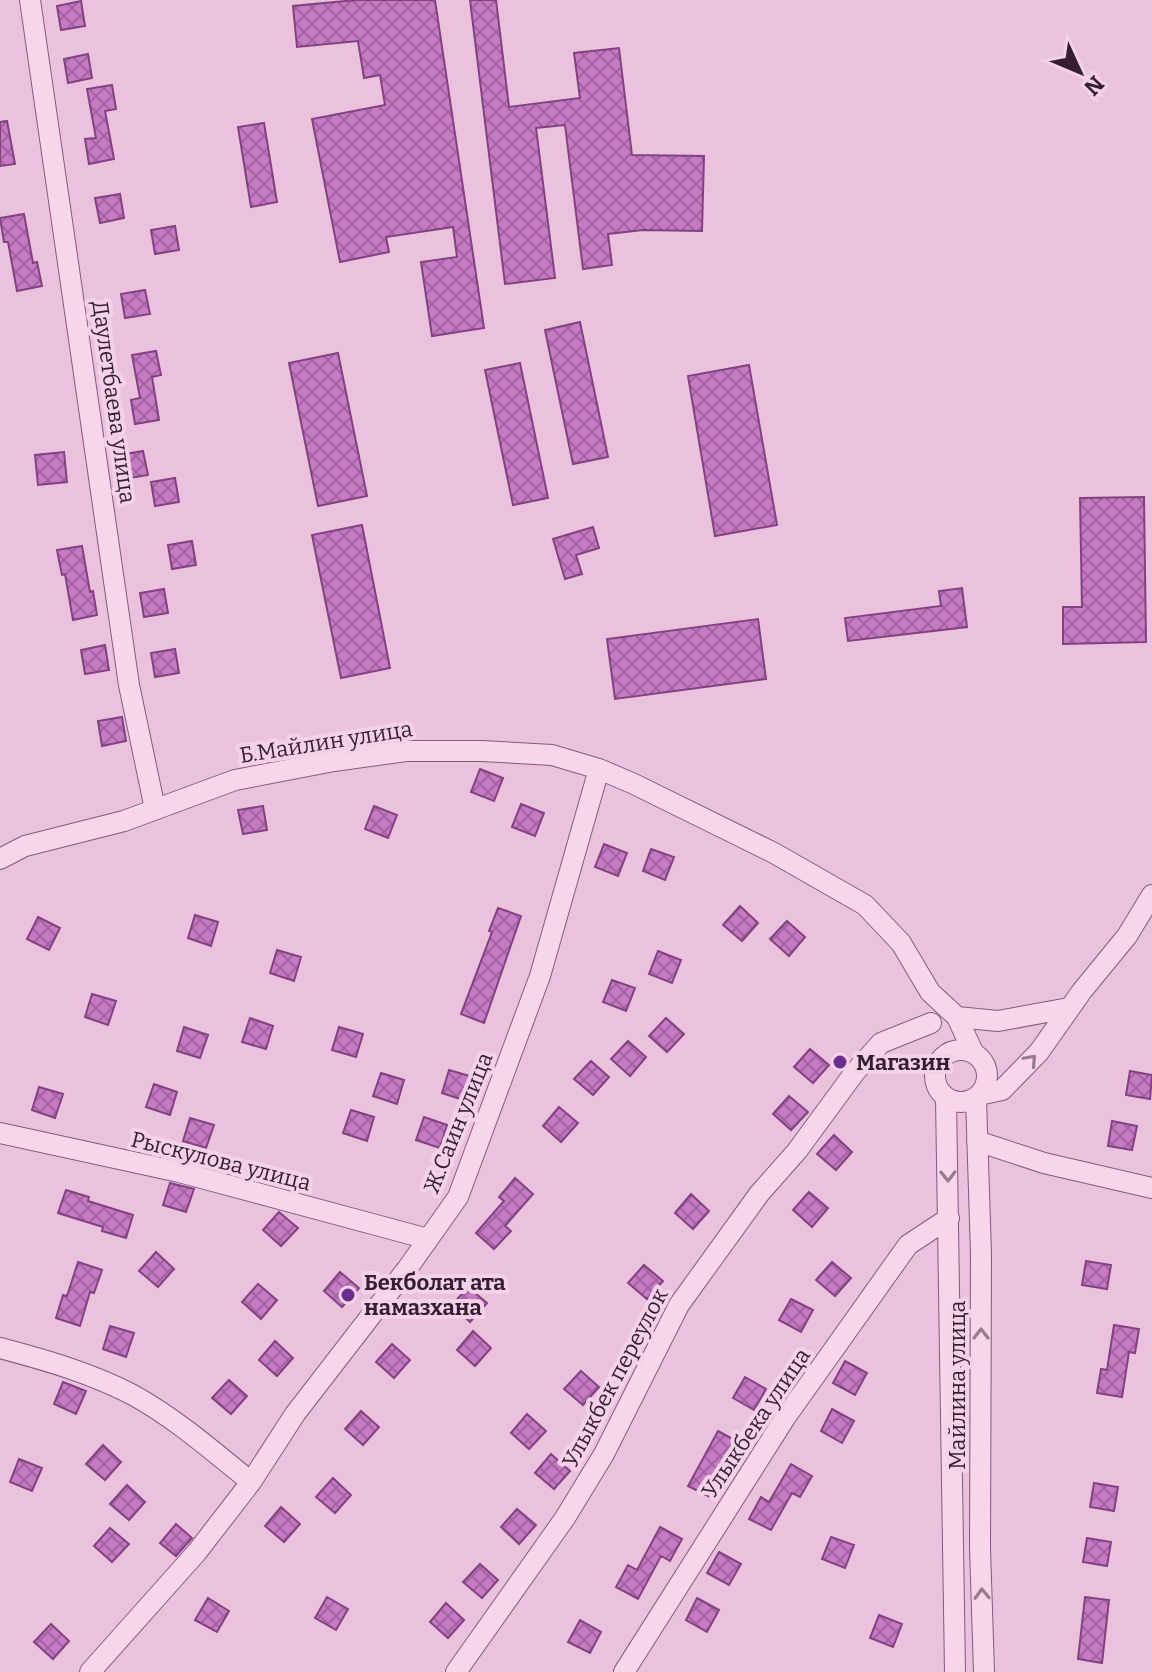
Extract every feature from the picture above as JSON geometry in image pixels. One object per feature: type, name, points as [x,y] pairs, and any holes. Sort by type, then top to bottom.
[{"type":"street","name":"Даулетбаева улица","points":[[30,0],[129,685],[155,809]]},
{"type":"street","name":"Б.Майлин улица","points":[[0,859],[25,846],[124,821],[235,780],[334,761],[406,751],[552,755],[599,769],[774,853],[865,905],[901,943],[930,992],[957,1017],[973,1052]]},
{"type":"street","name":"Ж.Саин улица","points":[[90,1672],[197,1552],[251,1482],[295,1414],[458,1197],[540,976],[599,769]]},
{"type":"street","points":[[946,1098],[956,1102],[993,1094],[1010,1083],[1039,1052],[1069,1008],[1127,936],[1152,895]]},
{"type":"street","name":"Б.Майлин улица","points":[[930,992],[931,1023],[940,1059]]},
{"type":"street","points":[[957,1017],[998,1021],[1069,1008]]},
{"type":"street","name":"Улыкбек переулок","points":[[456,1672],[565,1518],[604,1454],[679,1305],[759,1194],[797,1151],[855,1072],[881,1043],[931,1023]]},
{"type":"street","points":[[940,1059],[961,1049],[973,1052]]},
{"type":"street","name":"Майлина улица","points":[[973,1052],[981,1058],[988,1078],[978,1096],[977,1141],[984,1672]]},
{"type":"street","name":"Майлина улица","points":[[940,1059],[934,1079],[938,1090],[946,1098],[955,1672]]},
{"type":"street","name":"Рыскулова улица","points":[[0,1133],[179,1172],[428,1239]]},
{"type":"street","points":[[977,1141],[1044,1163],[1152,1188]]},
{"type":"street","name":"Улыкбека улица","points":[[624,1672],[785,1418],[908,1245],[949,1218]]},
{"type":"street","points":[[0,1348],[59,1364],[133,1395],[195,1437],[251,1482]]},
{"type":"building","points":[[356,0],[435,0],[484,328],[432,336],[421,262],[457,257],[453,227],[386,237],[389,252],[340,262],[312,119],[385,105],[380,75],[364,78],[358,41],[297,47],[293,6]]},
{"type":"building","points":[[470,0],[496,0],[509,107],[580,98],[574,53],[619,48],[632,155],[704,156],[702,231],[643,230],[608,234],[612,265],[583,269],[565,125],[536,128],[555,278],[505,284]]},
{"type":"building","points":[[81,1],[85,26],[61,30],[57,6]]},
{"type":"building","points":[[88,54],[92,78],[68,83],[64,59]]},
{"type":"building","points":[[112,85],[116,109],[105,111],[114,159],[89,164],[85,139],[96,138],[87,89]]},
{"type":"building","points":[[7,121],[15,164],[0,166],[0,122]]},
{"type":"building","points":[[264,123],[277,202],[251,207],[238,127]]},
{"type":"building","points":[[120,194],[124,218],[100,223],[95,198]]},
{"type":"building","points":[[24,214],[33,263],[37,262],[42,286],[17,291],[0,218]]},
{"type":"building","points":[[175,226],[179,250],[155,254],[151,230]]},
{"type":"building","points":[[145,290],[150,314],[125,318],[121,294]]},
{"type":"building","points":[[580,322],[608,457],[573,464],[545,330]]},
{"type":"building","points":[[156,351],[161,375],[152,377],[159,420],[135,424],[131,400],[140,398],[132,355]]},
{"type":"building","points":[[338,353],[367,496],[318,506],[289,363]]},
{"type":"building","points":[[520,363],[548,498],[513,505],[485,370]]},
{"type":"building","points":[[749,365],[777,525],[715,536],[688,376]]},
{"type":"building","points":[[143,451],[148,475],[123,479],[119,455]]},
{"type":"building","points":[[64,452],[67,482],[38,485],[35,455]]},
{"type":"building","points":[[175,478],[179,502],[155,506],[151,482]]},
{"type":"building","points":[[1144,497],[1146,642],[1063,644],[1063,607],[1082,607],[1080,498]]},
{"type":"building","points":[[362,525],[390,668],[341,678],[312,535]]},
{"type":"building","points":[[593,527],[599,548],[576,555],[582,574],[565,579],[553,539]]},
{"type":"building","points":[[192,541],[196,565],[172,569],[168,545]]},
{"type":"building","points":[[82,546],[97,615],[73,620],[65,574],[62,575],[57,550]]},
{"type":"building","points":[[962,588],[967,627],[848,641],[845,618],[941,606],[939,591]]},
{"type":"building","points":[[164,589],[168,613],[144,617],[140,593]]},
{"type":"building","points":[[758,619],[766,679],[615,699],[607,639]]},
{"type":"building","points":[[105,645],[109,670],[85,674],[81,650]]},
{"type":"building","points":[[175,649],[179,673],[155,677],[151,653]]},
{"type":"building","points":[[122,717],[126,741],[102,746],[98,721]]},
{"type":"building","points":[[480,769],[503,778],[494,801],[471,792]]},
{"type":"building","points":[[521,804],[544,813],[535,836],[512,827]]},
{"type":"building","points":[[263,806],[267,830],[243,834],[238,810]]},
{"type":"building","points":[[374,806],[397,815],[388,838],[365,829]]},
{"type":"building","points":[[604,844],[627,853],[618,876],[595,867]]},
{"type":"building","points":[[651,849],[674,857],[665,880],[643,871]]},
{"type":"building","points":[[740,906],[758,923],[742,941],[723,925]]},
{"type":"building","points":[[498,908],[521,916],[484,1023],[461,1014]]},
{"type":"building","points":[[195,915],[218,922],[211,946],[188,938]]},
{"type":"building","points":[[38,917],[60,928],[49,950],[27,939]]},
{"type":"building","points":[[787,921],[805,937],[789,956],[770,939]]},
{"type":"building","points":[[277,950],[301,957],[294,981],[270,973]]},
{"type":"building","points":[[658,951],[681,960],[672,983],[649,974]]},
{"type":"building","points":[[612,980],[635,988],[626,1011],[603,1002]]},
{"type":"building","points":[[92,994],[116,1001],[108,1025],[85,1017]]},
{"type":"building","points":[[250,1018],[273,1026],[266,1049],[242,1042]]},
{"type":"building","points":[[666,1018],[684,1034],[667,1052],[649,1036]]},
{"type":"building","points":[[184,1027],[208,1035],[200,1058],[177,1051]]},
{"type":"building","points":[[339,1027],[363,1034],[356,1057],[332,1050]]},
{"type":"building","points":[[628,1041],[646,1057],[630,1076],[611,1059]]},
{"type":"building","points":[[810,1049],[829,1065],[813,1083],[794,1067]]},
{"type":"building","points":[[591,1061],[609,1077],[593,1095],[574,1079]]},
{"type":"building","points":[[449,1070],[473,1077],[466,1101],[442,1093]]},
{"type":"building","points":[[1130,1071],[1152,1075],[1150,1099],[1126,1095]]},
{"type":"building","points":[[381,1073],[404,1080],[397,1104],[373,1096]]},
{"type":"building","points":[[154,1084],[177,1092],[170,1115],[146,1107]]},
{"type":"building","points":[[39,1087],[63,1094],[55,1118],[32,1110]]},
{"type":"building","points":[[789,1096],[808,1112],[791,1130],[773,1114]]},
{"type":"building","points":[[559,1107],[578,1123],[561,1142],[543,1126]]},
{"type":"building","points":[[351,1110],[374,1117],[367,1141],[343,1133]]},
{"type":"building","points":[[424,1117],[447,1125],[440,1148],[416,1140]]},
{"type":"building","points":[[190,1118],[214,1125],[206,1148],[183,1141]]},
{"type":"building","points":[[1112,1121],[1137,1126],[1132,1150],[1108,1146]]},
{"type":"building","points":[[834,1135],[852,1152],[836,1170],[817,1154]]},
{"type":"building","points":[[515,1178],[533,1194],[505,1226],[511,1231],[494,1249],[476,1233],[504,1201],[499,1197]]},
{"type":"building","points":[[170,1183],[194,1189],[186,1212],[163,1205]]},
{"type":"building","points":[[66,1190],[89,1197],[88,1201],[133,1215],[126,1238],[58,1213]]},
{"type":"building","points":[[809,1192],[828,1208],[812,1227],[793,1210]]},
{"type":"building","points":[[691,1194],[709,1211],[693,1229],[675,1213]]},
{"type":"building","points":[[279,1212],[298,1228],[281,1246],[263,1230]]},
{"type":"building","points":[[156,1252],[174,1269],[158,1287],[139,1271]]},
{"type":"building","points":[[1086,1261],[1111,1265],[1107,1289],[1082,1285]]},
{"type":"building","points":[[78,1262],[102,1270],[94,1293],[90,1292],[80,1326],[56,1318]]},
{"type":"building","points":[[832,1262],[851,1278],[835,1296],[816,1280]]},
{"type":"building","points":[[644,1265],[663,1281],[647,1299],[628,1283]]},
{"type":"building","points":[[340,1272],[359,1288],[342,1307],[324,1291]]},
{"type":"building","points":[[258,1284],[277,1300],[261,1319],[242,1302]]},
{"type":"building","points":[[468,1287],[487,1303],[470,1322],[452,1305]]},
{"type":"building","points":[[791,1299],[813,1310],[801,1332],[779,1320]]},
{"type":"building","points":[[1114,1325],[1139,1329],[1135,1353],[1129,1352],[1122,1397],[1097,1393],[1101,1369],[1107,1370]]},
{"type":"building","points":[[110,1326],[134,1333],[126,1357],[103,1349]]},
{"type":"building","points":[[473,1331],[491,1348],[475,1366],[457,1350]]},
{"type":"building","points":[[275,1341],[293,1358],[277,1376],[259,1360]]},
{"type":"building","points":[[392,1344],[410,1360],[394,1378],[376,1362]]},
{"type":"building","points":[[845,1361],[867,1373],[855,1395],[833,1383]]},
{"type":"building","points":[[581,1371],[599,1387],[583,1405],[564,1389]]},
{"type":"building","points":[[745,1377],[766,1389],[754,1410],[733,1398]]},
{"type":"building","points":[[229,1380],[247,1396],[231,1414],[212,1398]]},
{"type":"building","points":[[63,1382],[86,1391],[76,1414],[54,1404]]},
{"type":"building","points":[[832,1409],[854,1421],[842,1443],[821,1431]]},
{"type":"building","points":[[361,1411],[379,1427],[363,1445],[345,1429]]},
{"type":"building","points":[[527,1414],[546,1431],[529,1449],[511,1433]]},
{"type":"building","points":[[718,1431],[740,1443],[710,1497],[688,1486]]},
{"type":"building","points":[[103,1445],[121,1462],[105,1480],[86,1464]]},
{"type":"building","points":[[551,1454],[570,1471],[554,1489],[535,1473]]},
{"type":"building","points":[[19,1459],[42,1468],[32,1491],[10,1482]]},
{"type":"building","points":[[791,1464],[812,1476],[800,1497],[792,1493],[771,1530],[749,1519],[761,1497],[769,1502]]},
{"type":"building","points":[[333,1478],[351,1495],[335,1513],[316,1497]]},
{"type":"building","points":[[1094,1483],[1118,1487],[1114,1511],[1090,1507]]},
{"type":"building","points":[[127,1485],[145,1502],[129,1520],[110,1504]]},
{"type":"building","points":[[281,1507],[300,1524],[284,1542],[265,1526]]},
{"type":"building","points":[[517,1509],[536,1525],[519,1544],[501,1527]]},
{"type":"building","points":[[176,1524],[192,1538],[176,1556],[160,1543]]},
{"type":"building","points":[[660,1527],[682,1539],[670,1561],[661,1556],[638,1599],[616,1587],[628,1565],[637,1570]]},
{"type":"building","points":[[110,1528],[129,1544],[112,1562],[94,1546]]},
{"type":"building","points":[[831,1537],[854,1545],[845,1568],[822,1559]]},
{"type":"building","points":[[1087,1538],[1111,1542],[1107,1566],[1083,1562]]},
{"type":"building","points":[[719,1552],[741,1564],[729,1585],[707,1573]]},
{"type":"building","points":[[480,1564],[498,1580],[482,1598],[463,1582]]},
{"type":"building","points":[[327,1597],[348,1609],[336,1630],[315,1618]]},
{"type":"building","points":[[1085,1597],[1109,1600],[1102,1663],[1078,1659]]},
{"type":"building","points":[[208,1598],[229,1611],[217,1632],[195,1620]]},
{"type":"building","points":[[697,1598],[719,1610],[707,1632],[686,1620]]},
{"type":"building","points":[[446,1603],[464,1620],[448,1638],[430,1622]]},
{"type":"building","points":[[879,1615],[902,1624],[893,1647],[870,1638]]},
{"type":"building","points":[[580,1620],[601,1632],[590,1653],[568,1642]]},
{"type":"building","points":[[51,1624],[69,1641],[53,1659],[34,1642]]},
{"type":"place","name":"Магазин","points":[[840,1062]]},
{"type":"place","name":"Бекболат ата намазхана","points":[[348,1295]]}]
